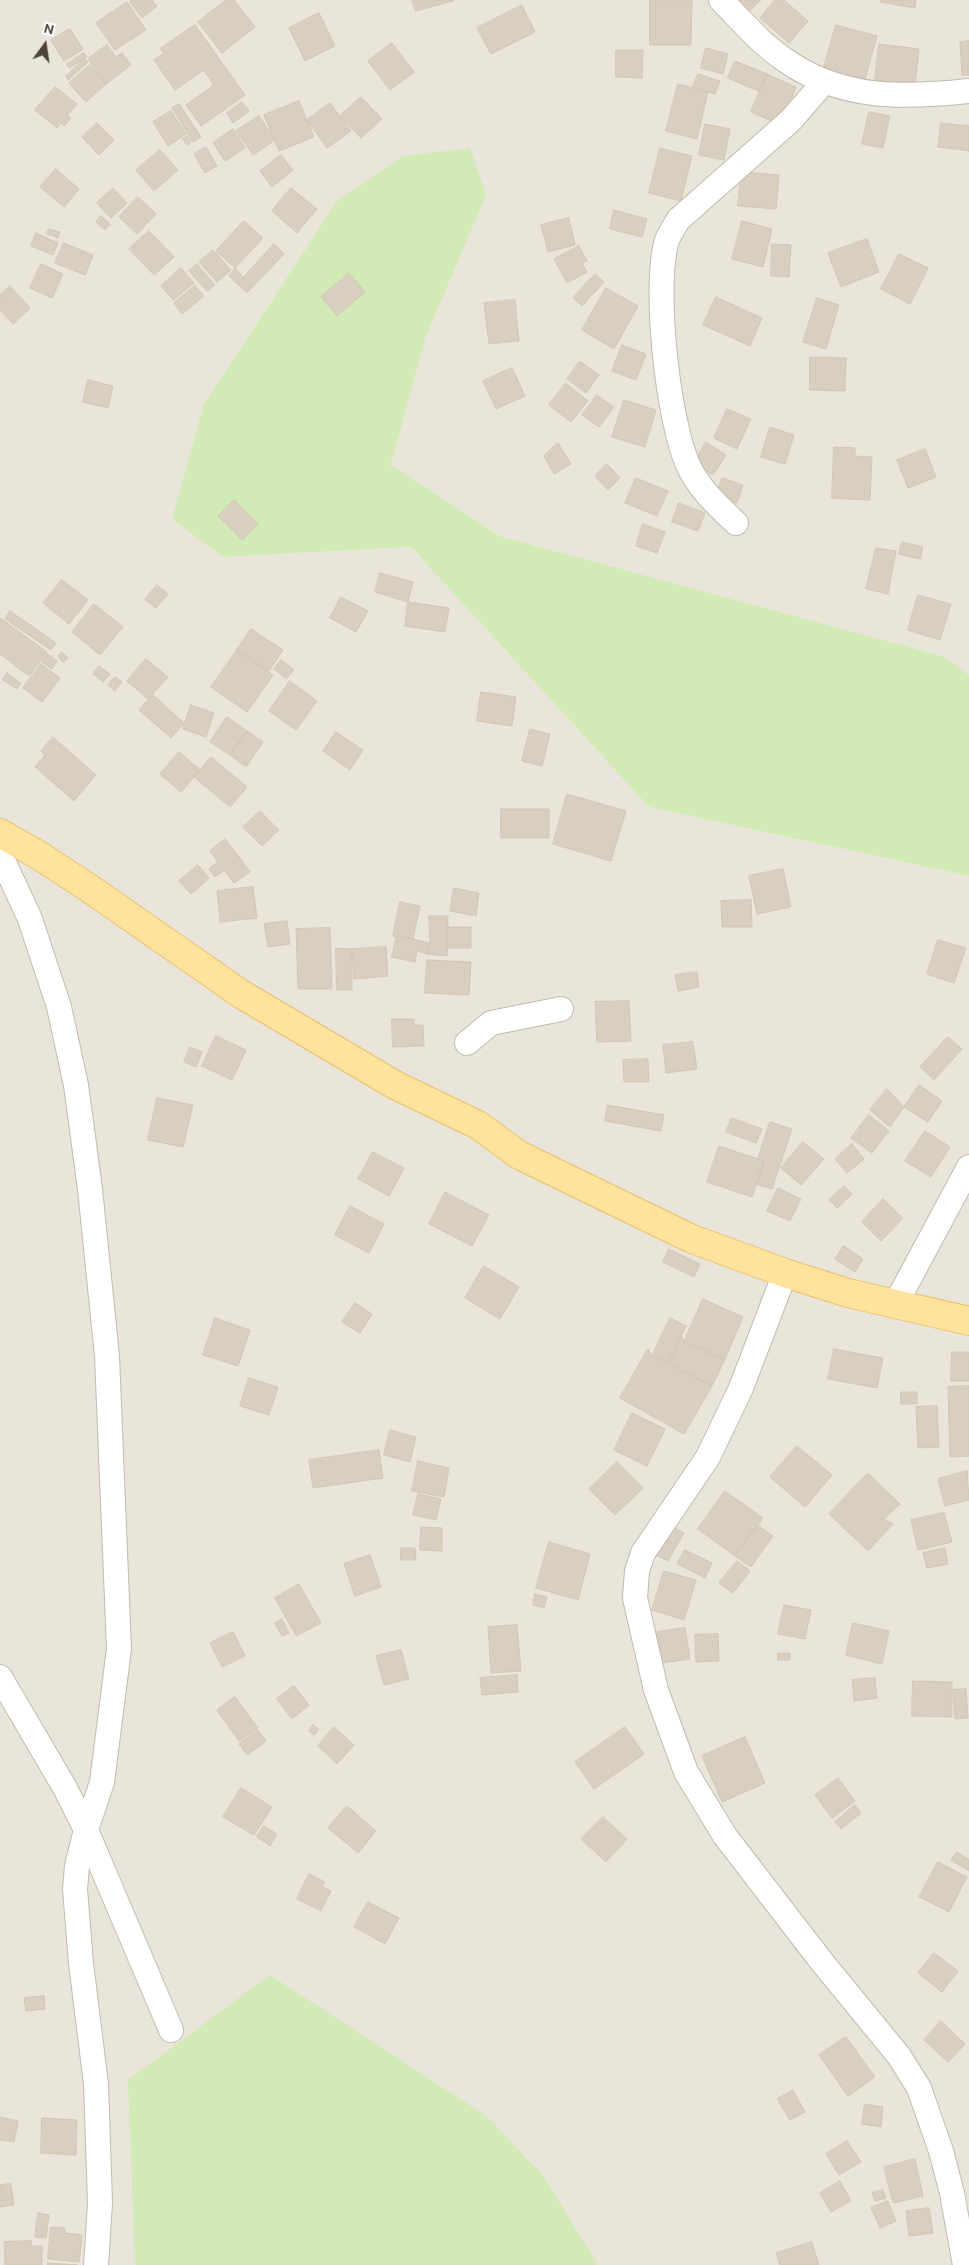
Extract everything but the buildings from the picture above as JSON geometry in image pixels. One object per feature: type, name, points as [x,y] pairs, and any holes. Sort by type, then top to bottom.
[{"type":"main road","points":[[0,833],[89,888],[241,994],[395,1085],[478,1126],[519,1155],[692,1239],[785,1273],[895,1305],[969,1321]]},
{"type":"street","points":[[721,0],[785,60],[824,82],[853,91],[884,96],[969,91]]},
{"type":"street","points":[[736,522],[708,497],[689,466],[681,444],[666,367],[662,290],[668,240],[678,220],[790,120],[824,82]]},
{"type":"street","points":[[0,854],[30,919],[61,1016],[76,1085],[90,1189],[107,1356],[119,1649],[102,1782],[86,1830],[77,1866],[76,1889],[81,1963],[96,2084],[100,2203],[96,2265]]},
{"type":"street","points":[[467,1043],[491,1023],[561,1009]]},
{"type":"street","points":[[895,1305],[969,1168]]},
{"type":"street","points":[[785,1273],[741,1388],[708,1457],[643,1553],[637,1571],[635,1598],[656,1690],[686,1772],[724,1836],[822,1962],[899,2056],[919,2088],[941,2151],[952,2193],[965,2265]]},
{"type":"street","points":[[0,1676],[65,1788],[86,1830],[171,2030]]},
{"type":"shaded area","points":[[0,0],[969,0],[969,675],[943,656],[500,536],[391,465],[426,336],[336,202],[204,404],[223,557],[411,547],[649,807],[969,876],[969,2265],[0,2265]]},
{"type":"green space","points":[[470,148],[486,195],[426,336],[391,465],[500,536],[943,656],[969,675],[969,876],[649,807],[411,547],[223,557],[172,519],[204,404],[336,202],[403,156]]},
{"type":"green space","points":[[270,1975],[485,2115],[543,2175],[598,2265],[135,2265],[128,2080]]}]
